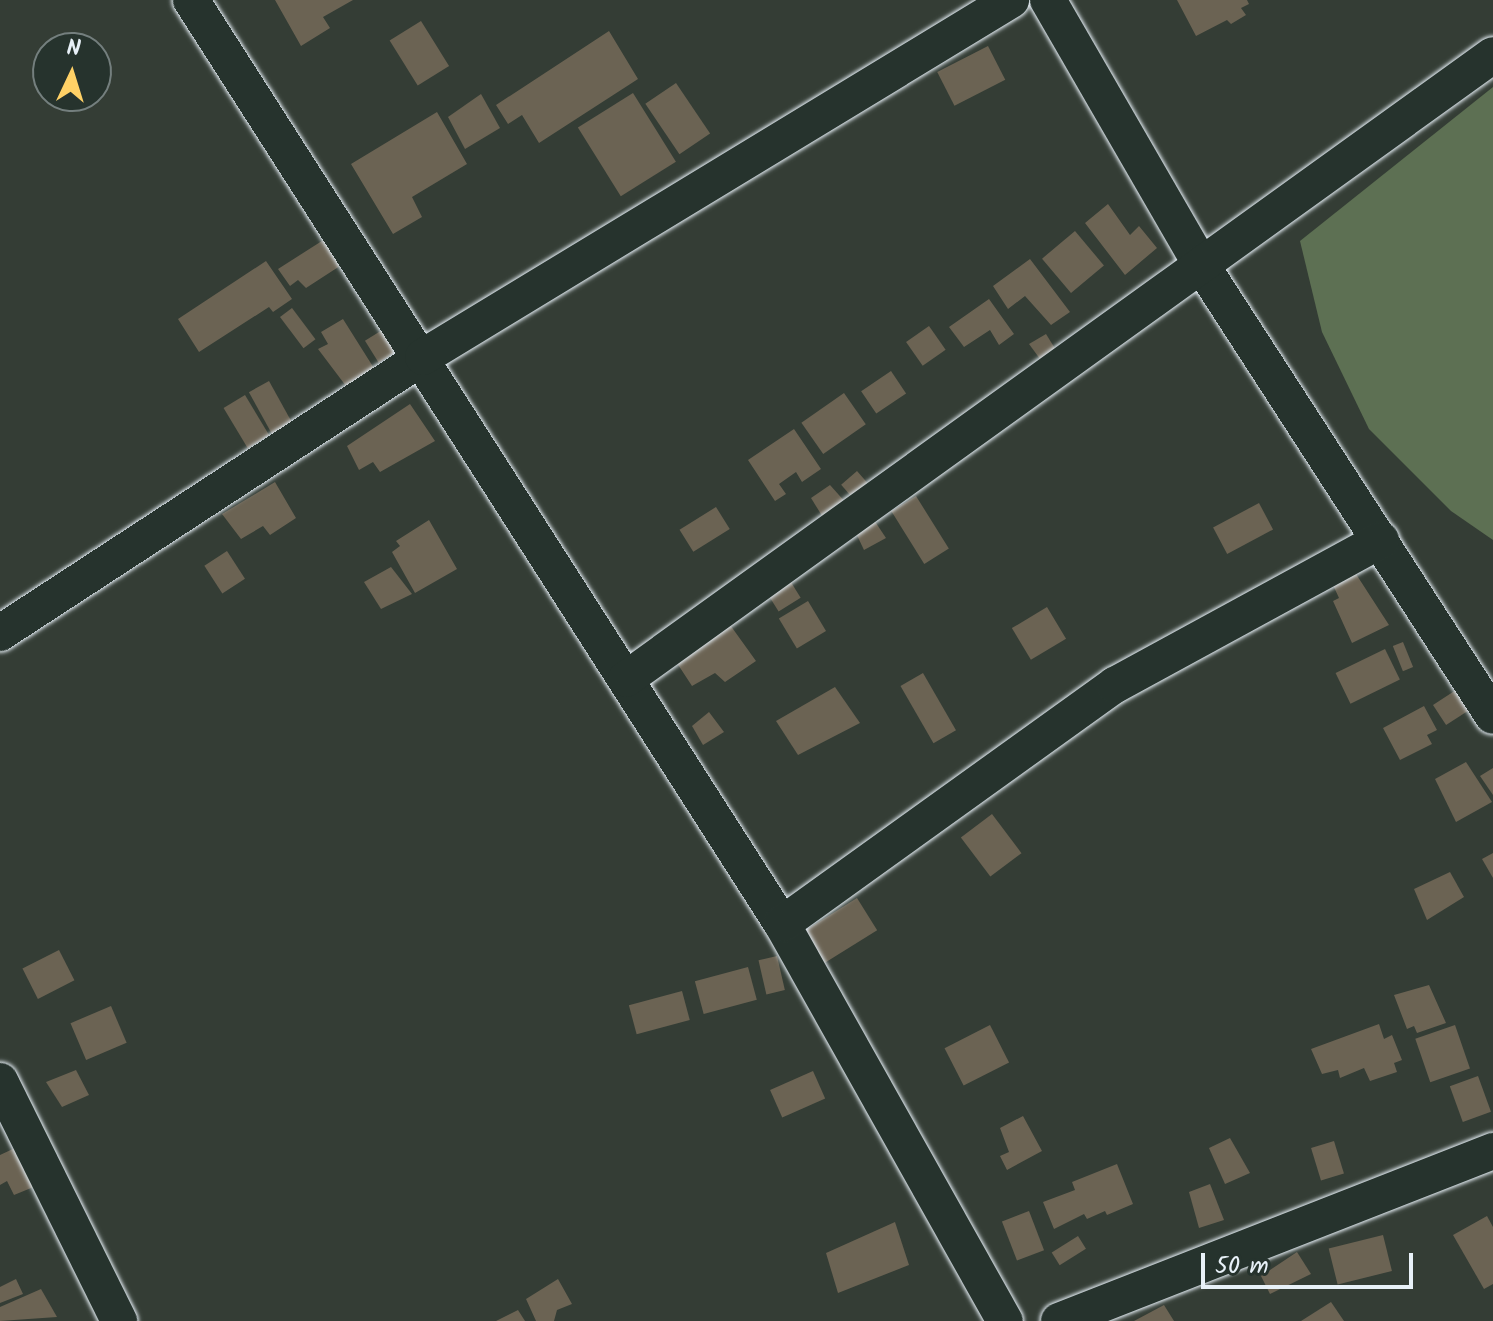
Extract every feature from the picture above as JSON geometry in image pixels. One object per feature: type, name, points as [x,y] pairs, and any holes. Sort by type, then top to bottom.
[{"type":"street","points":[[191,0],[423,357],[782,924],[1005,1321]]},
{"type":"street","points":[[0,633],[423,357],[1011,0]]},
{"type":"street","points":[[1048,0],[1200,263],[1493,716]]},
{"type":"street","points":[[626,679],[1493,55]]},
{"type":"street","points":[[782,924],[1115,685],[1381,540]]},
{"type":"street","points":[[0,1081],[119,1321]]},
{"type":"street","points":[[1059,1321],[1493,1151]]},
{"type":"green space","points":[[1493,87],[1493,540],[1451,511],[1369,429],[1322,332],[1300,241]]},
{"type":"building","points":[[275,0],[353,0],[323,17],[330,28],[301,46]]},
{"type":"building","points":[[1177,0],[1247,0],[1249,4],[1241,8],[1246,15],[1231,24],[1227,20],[1196,36]]},
{"type":"building","points":[[421,21],[449,66],[418,86],[390,41]]},
{"type":"building","points":[[609,31],[638,79],[539,143],[522,115],[508,124],[496,105]]},
{"type":"building","points":[[988,46],[1005,80],[954,106],[937,72]]},
{"type":"building","points":[[676,83],[710,134],[679,154],[645,104]]},
{"type":"building","points":[[633,93],[676,162],[621,196],[578,127]]},
{"type":"building","points":[[481,94],[500,128],[465,149],[448,117]]},
{"type":"building","points":[[437,112],[467,164],[412,197],[422,217],[393,234],[351,164]]},
{"type":"building","points":[[1108,204],[1130,235],[1139,226],[1157,248],[1125,275],[1085,223]]},
{"type":"building","points":[[1075,231],[1104,265],[1071,293],[1042,259]]},
{"type":"building","points":[[325,239],[343,264],[306,288],[298,280],[290,286],[278,269]]},
{"type":"building","points":[[1030,259],[1070,312],[1051,325],[1025,296],[1008,309],[993,286]]},
{"type":"building","points":[[266,261],[292,299],[273,312],[269,307],[199,352],[178,319]]},
{"type":"building","points":[[989,299],[1014,334],[999,345],[990,330],[964,347],[949,327]]},
{"type":"building","points":[[292,308],[315,339],[303,348],[280,317]]},
{"type":"building","points":[[343,319],[377,373],[349,390],[318,349],[328,344],[321,332]]},
{"type":"building","points":[[929,326],[946,350],[923,366],[906,342]]},
{"type":"building","points":[[387,327],[401,349],[379,363],[365,341]]},
{"type":"building","points":[[1046,334],[1059,355],[1043,363],[1029,344]]},
{"type":"building","points":[[891,371],[906,393],[876,414],[861,391]]},
{"type":"building","points":[[269,381],[292,423],[272,434],[249,392]]},
{"type":"building","points":[[844,393],[866,424],[823,454],[801,423]]},
{"type":"building","points":[[245,395],[269,435],[248,448],[224,408]]},
{"type":"building","points":[[410,404],[435,441],[380,472],[373,462],[359,470],[347,446]]},
{"type":"building","points":[[794,429],[821,469],[802,482],[796,472],[779,484],[786,494],[775,501],[748,460]]},
{"type":"building","points":[[857,471],[872,488],[856,502],[841,485]]},
{"type":"building","points":[[275,482],[296,518],[270,535],[263,526],[241,539],[222,514]]},
{"type":"building","points":[[830,485],[847,504],[824,519],[811,498]]},
{"type":"building","points":[[916,496],[949,549],[924,564],[891,511]]},
{"type":"building","points":[[1259,503],[1273,529],[1227,554],[1213,527]]},
{"type":"building","points":[[716,507],[730,529],[693,552],[680,530]]},
{"type":"building","points":[[872,517],[886,538],[864,550],[854,529]]},
{"type":"building","points":[[429,520],[457,569],[415,593],[392,552],[400,546],[396,541]]},
{"type":"building","points":[[227,551],[245,579],[222,593],[204,566]]},
{"type":"building","points":[[391,567],[412,594],[381,609],[364,582]]},
{"type":"building","points":[[1356,574],[1389,625],[1352,643],[1333,601],[1339,598],[1333,585]]},
{"type":"building","points":[[789,579],[801,598],[779,611],[767,593]]},
{"type":"building","points":[[808,601],[826,631],[797,649],[779,619]]},
{"type":"building","points":[[1047,607],[1066,639],[1031,660],[1012,628]]},
{"type":"building","points":[[728,622],[756,661],[725,682],[715,673],[692,686],[675,660]]},
{"type":"building","points":[[1403,642],[1413,667],[1403,671],[1393,646]]},
{"type":"building","points":[[1385,649],[1400,680],[1350,704],[1336,673]]},
{"type":"building","points":[[923,673],[956,730],[933,743],[900,686]]},
{"type":"building","points":[[835,687],[860,723],[798,755],[776,721]]},
{"type":"building","points":[[1459,688],[1472,708],[1446,725],[1433,705]]},
{"type":"building","points":[[1424,706],[1437,730],[1427,735],[1432,744],[1400,760],[1383,728]]},
{"type":"building","points":[[709,712],[724,732],[703,745],[692,726]]},
{"type":"building","points":[[1466,762],[1492,802],[1456,822],[1435,779]]},
{"type":"building","points":[[1493,768],[1493,795],[1480,776]]},
{"type":"building","points":[[992,814],[1021,853],[990,877],[961,837]]},
{"type":"building","points":[[1493,853],[1493,878],[1482,859]]},
{"type":"building","points":[[1450,872],[1464,897],[1427,920],[1414,889]]},
{"type":"building","points":[[857,898],[877,930],[824,964],[804,931]]},
{"type":"building","points":[[59,950],[74,980],[38,999],[22,969]]},
{"type":"building","points":[[777,956],[785,990],[766,994],[758,960]]},
{"type":"building","points":[[748,967],[757,1000],[704,1014],[695,981]]},
{"type":"building","points":[[1429,985],[1446,1023],[1417,1033],[1414,1026],[1407,1029],[1394,995]]},
{"type":"building","points":[[682,991],[690,1020],[637,1034],[629,1005]]},
{"type":"building","points":[[111,1006],[127,1043],[86,1060],[70,1023]]},
{"type":"building","points":[[1379,1024],[1384,1039],[1392,1035],[1402,1060],[1394,1063],[1397,1072],[1370,1081],[1364,1068],[1340,1078],[1338,1070],[1322,1074],[1311,1049]]},
{"type":"building","points":[[990,1025],[1009,1062],[964,1086],[945,1048]]},
{"type":"building","points":[[1455,1025],[1470,1068],[1430,1082],[1415,1039]]},
{"type":"building","points":[[76,1070],[89,1095],[62,1107],[46,1082]]},
{"type":"building","points":[[813,1071],[825,1098],[782,1118],[770,1090]]},
{"type":"building","points":[[1478,1076],[1491,1112],[1463,1122],[1450,1086]]},
{"type":"building","points":[[1023,1116],[1042,1151],[1007,1170],[1000,1156],[1009,1152],[1000,1128]]},
{"type":"building","points":[[1230,1138],[1250,1173],[1225,1184],[1209,1148]]},
{"type":"building","points":[[1334,1141],[1344,1174],[1321,1181],[1311,1148]]},
{"type":"building","points":[[15,1148],[36,1186],[14,1195],[7,1181],[0,1185],[0,1155]]},
{"type":"building","points":[[1117,1164],[1133,1204],[1107,1215],[1105,1211],[1087,1219],[1084,1214],[1054,1229],[1043,1202],[1075,1190],[1072,1182]]},
{"type":"building","points":[[1210,1184],[1224,1220],[1199,1228],[1189,1192]]},
{"type":"building","points":[[1029,1211],[1044,1250],[1017,1261],[1002,1221]]},
{"type":"building","points":[[1487,1216],[1493,1227],[1493,1284],[1484,1289],[1453,1235]]},
{"type":"building","points":[[895,1222],[909,1265],[838,1293],[826,1253]]},
{"type":"building","points":[[1383,1235],[1392,1271],[1338,1284],[1329,1249]]},
{"type":"building","points":[[1078,1236],[1086,1249],[1060,1265],[1052,1252]]},
{"type":"building","points":[[1297,1252],[1311,1274],[1270,1294],[1261,1276]]},
{"type":"building","points":[[16,1279],[23,1294],[0,1303],[0,1287]]},
{"type":"building","points":[[558,1279],[572,1304],[557,1310],[554,1321],[536,1321],[526,1299]]},
{"type":"building","points":[[41,1289],[57,1317],[0,1321],[0,1307]]},
{"type":"building","points":[[1331,1302],[1344,1321],[1301,1321]]},
{"type":"building","points":[[1164,1305],[1174,1321],[1134,1321]]},
{"type":"building","points":[[518,1310],[525,1321],[496,1321]]}]
